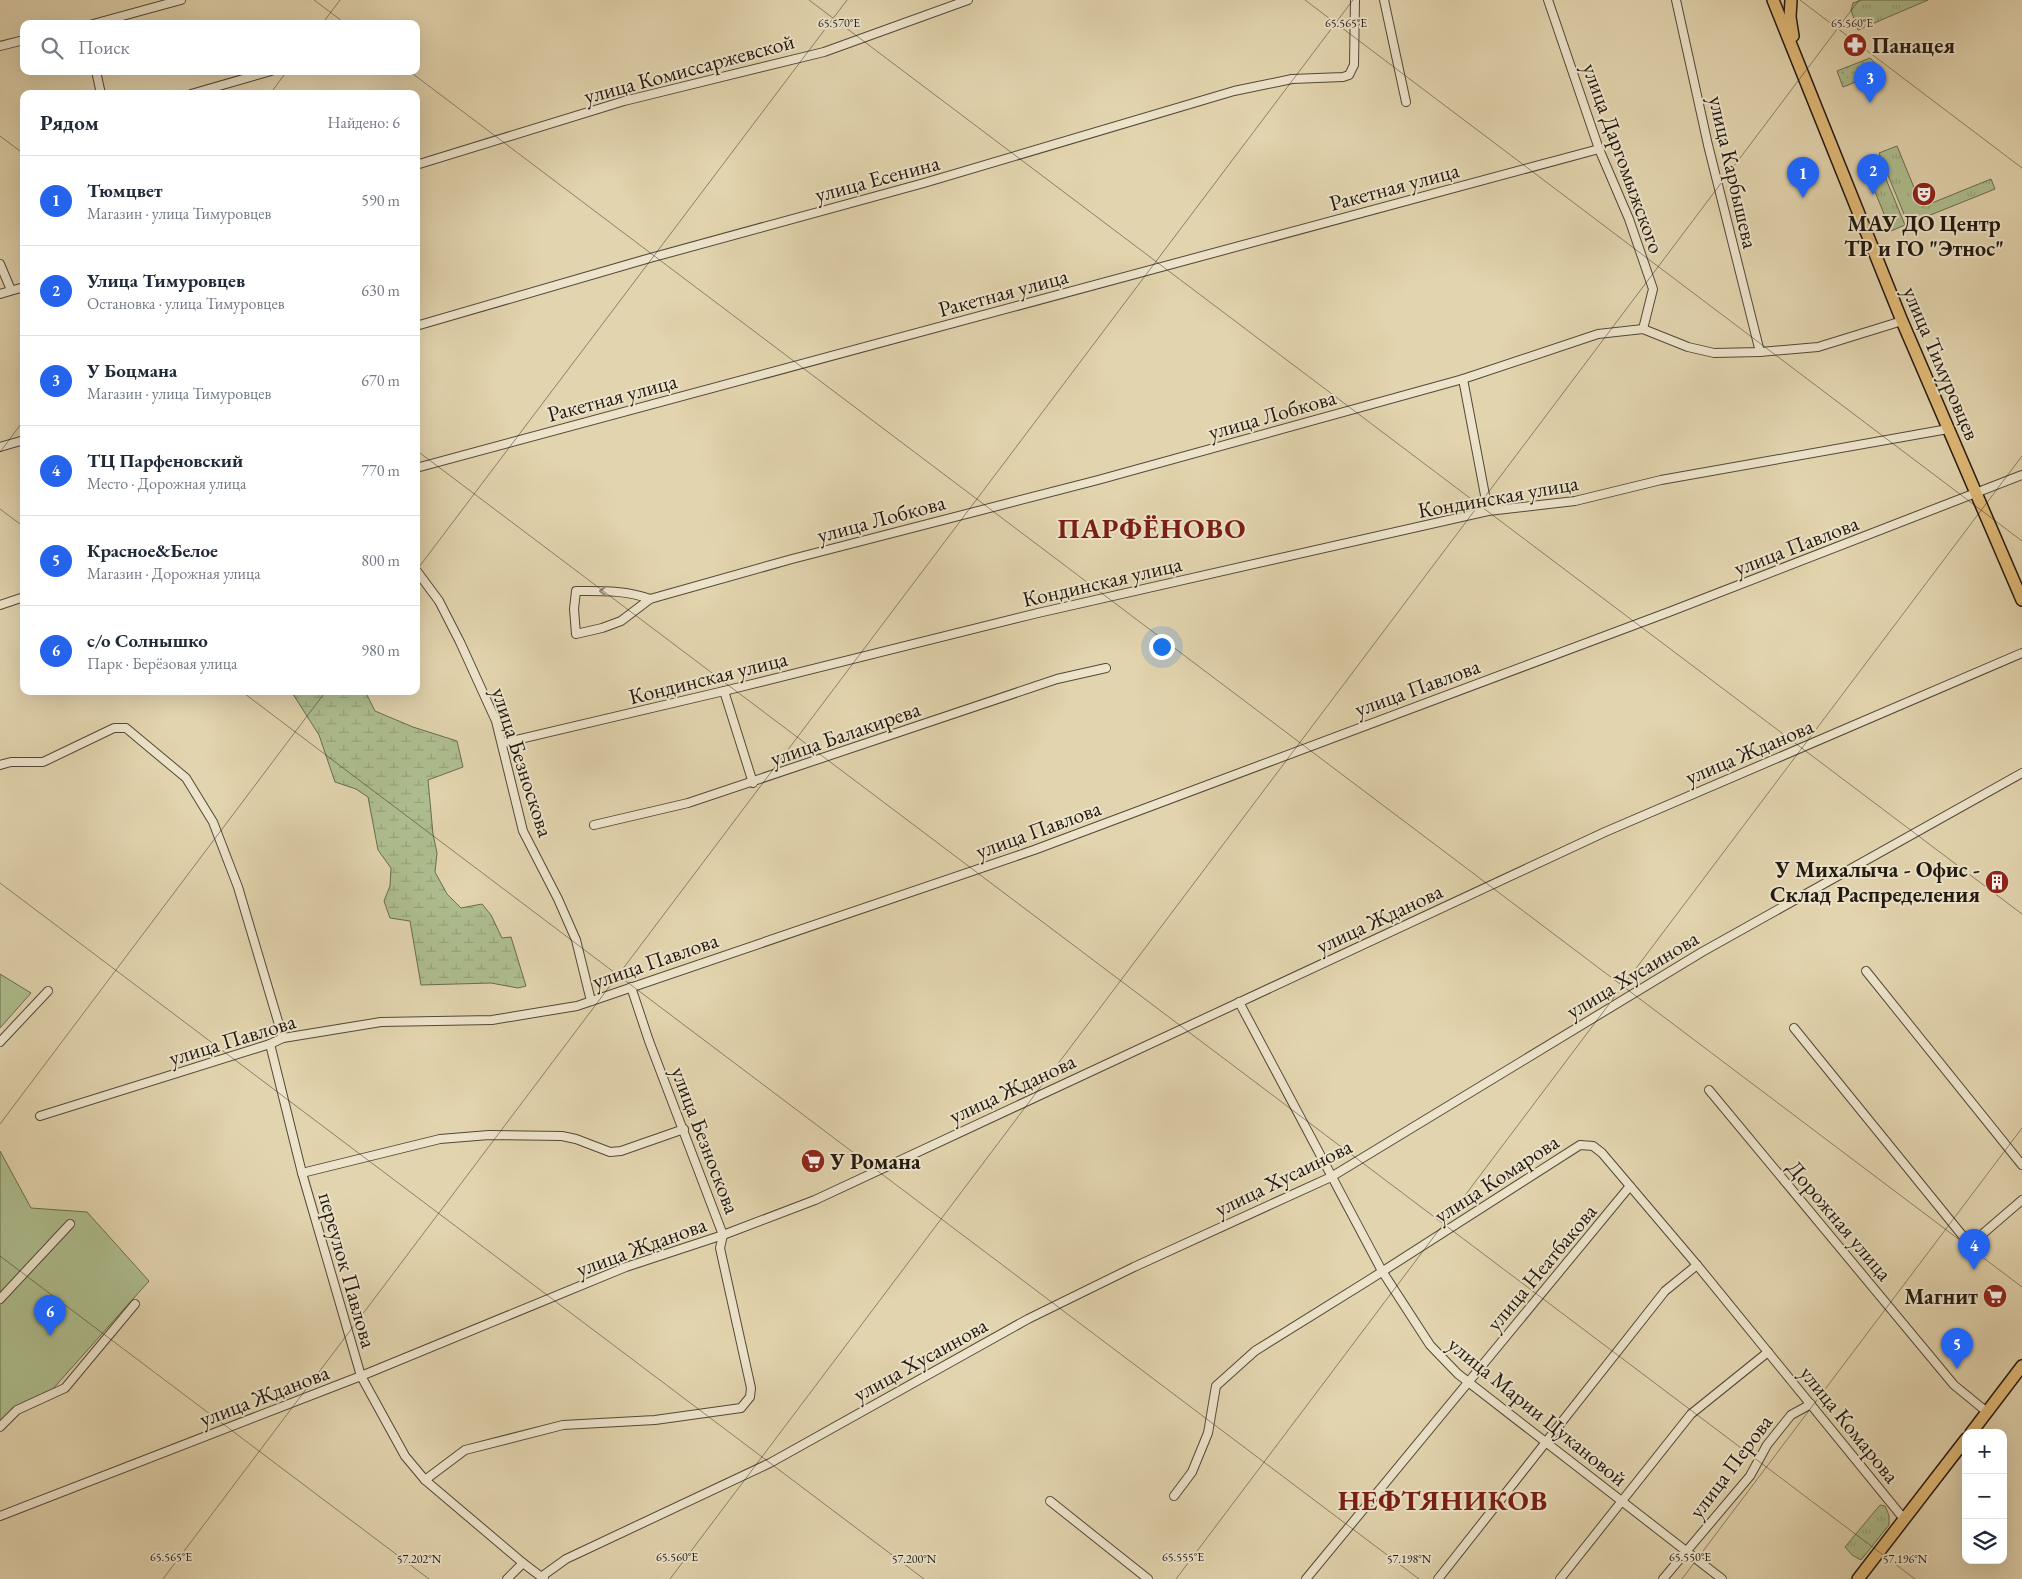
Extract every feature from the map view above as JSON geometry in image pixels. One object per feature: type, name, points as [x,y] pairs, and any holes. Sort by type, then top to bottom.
[{"type":"main road","name":"улица Тимуровцев","points":[[1773,0],[1902,321],[2022,600]]},
{"type":"main road","name":"улица Тимуровцев","points":[[1791,0],[1790,17],[1796,55]]},
{"type":"main road","points":[[1974,1429],[2022,1366]]},
{"type":"main road","points":[[1858,1579],[1962,1444]]},
{"type":"street","points":[[108,20],[181,0]]},
{"type":"street","name":"улица Комиссаржевской","points":[[420,164],[624,101],[824,52],[968,0]]},
{"type":"street","name":"улица Есенина","points":[[420,325],[650,258],[924,184],[1234,91],[1292,79],[1343,77],[1348,75],[1354,65],[1355,0]]},
{"type":"street","points":[[1384,0],[1406,102]]},
{"type":"street","name":"улица Даргомыжского","points":[[1548,0],[1599,149],[1629,219],[1653,288],[1643,329]]},
{"type":"street","name":"улица Карбышева","points":[[1676,0],[1708,145],[1760,352]]},
{"type":"street","points":[[0,46],[20,41]]},
{"type":"street","points":[[97,75],[100,90]]},
{"type":"street","points":[[205,90],[257,75]]},
{"type":"street","name":"Ракетная улица","points":[[420,467],[1599,149]]},
{"type":"street","points":[[0,264],[11,290]]},
{"type":"street","points":[[0,294],[20,288]]},
{"type":"street","name":"улица Лобкова","points":[[650,599],[636,593],[576,591],[574,609],[576,634],[621,621],[650,599],[1098,480],[1463,379],[1598,334],[1643,329],[1688,347],[1714,353],[1760,352],[1818,347],[1902,321]]},
{"type":"street","points":[[1463,379],[1488,511]]},
{"type":"street","name":"Кондинская улица","points":[[503,743],[724,691],[1038,613],[1488,511],[1575,501],[1661,480],[1948,429]]},
{"type":"street","points":[[0,447],[20,441]]},
{"type":"street","name":"улица Павлова","points":[[40,1116],[270,1044],[283,1038],[380,1022],[492,1020],[577,1006],[1034,850],[1669,612],[2022,475]]},
{"type":"street","name":"улица Безноскова","points":[[420,576],[438,601],[460,642],[496,721],[503,743],[523,831],[558,899],[576,940],[591,1001]]},
{"type":"street","points":[[0,605],[20,598]]},
{"type":"street","name":"улица Жданова","points":[[0,1516],[361,1376],[626,1267],[723,1235],[815,1200],[1605,832],[2022,653]]},
{"type":"street","name":"улица Балакирева","points":[[594,825],[688,803],[753,783],[1057,679],[1106,668]]},
{"type":"street","points":[[724,691],[753,783]]},
{"type":"street","points":[[0,765],[11,762],[43,762],[114,728],[126,728],[186,778],[213,822],[238,887],[283,1038]]},
{"type":"street","name":"улица Хусаинова","points":[[543,1578],[566,1559],[579,1552],[770,1463],[1028,1319],[1134,1267],[1331,1177],[1702,952],[2022,774]]},
{"type":"street","points":[[1866,972],[2022,1165]]},
{"type":"street","name":"улица Безноскова","points":[[425,1480],[465,1450],[545,1429],[563,1425],[655,1420],[741,1408],[750,1397],[751,1388],[720,1248],[723,1235],[649,1041],[631,987]]},
{"type":"street","points":[[0,1042],[48,991]]},
{"type":"street","name":"улица Марии Цукановой","points":[[1238,1002],[1382,1272],[1430,1345],[1452,1368],[1469,1382],[1722,1579]]},
{"type":"street","points":[[1794,1028],[1962,1235],[1973,1240],[1979,1237],[2022,1200]]},
{"type":"street","name":"переулок Павлова","points":[[270,1044],[302,1173],[361,1376],[405,1456],[425,1480],[543,1578]]},
{"type":"street","name":"Дорожная улица","points":[[1709,1090],[1954,1385],[1986,1412]]},
{"type":"street","name":"переулок Павлова","points":[[302,1173],[440,1139],[489,1135],[562,1136],[576,1139],[610,1152],[620,1151],[684,1129]]},
{"type":"street","name":"улица Комарова","points":[[1174,1496],[1192,1472],[1208,1433],[1216,1386],[1255,1351],[1382,1272],[1580,1144],[1592,1146],[1602,1153],[1696,1264],[1904,1519]]},
{"type":"street","name":"улица Неатбакова","points":[[1306,1579],[1630,1186]]},
{"type":"street","points":[[0,1299],[70,1224]]},
{"type":"street","points":[[1438,1579],[1665,1291],[1696,1264]]},
{"type":"street","points":[[0,1427],[17,1410],[65,1388],[135,1304]]},
{"type":"street","points":[[1560,1579],[1691,1414],[1768,1352]]},
{"type":"street","name":"улица Перова","points":[[1663,1579],[1750,1476],[1767,1445],[1791,1415],[1811,1404]]},
{"type":"street","points":[[1050,1501],[1148,1579]]},
{"type":"street","points":[[507,1579],[523,1563]]},
{"type":"green space","points":[[1862,0],[1928,0],[1858,30],[1851,10],[1853,3]]},
{"type":"green space","points":[[1870,58],[1884,71],[1843,87],[1837,71]]},
{"type":"green space","points":[[1897,146],[1922,207],[1991,179],[1995,189],[1908,224],[1879,153]]},
{"type":"green space","points":[[1876,155],[1905,225],[1891,231],[1862,160]]},
{"type":"green space","points":[[294,695],[367,695],[375,711],[413,727],[457,741],[463,767],[428,780],[433,834],[437,853],[435,872],[447,894],[461,908],[482,904],[491,915],[502,938],[511,937],[526,986],[518,988],[491,983],[421,985],[410,921],[390,918],[384,901],[390,886],[391,868],[378,850],[368,797],[356,789],[335,782],[319,735]]},
{"type":"green space","points":[[0,974],[31,993],[0,1028]]},
{"type":"green space","points":[[0,1151],[31,1208],[87,1212],[149,1281],[51,1391],[14,1408],[0,1421]]},
{"type":"green space","points":[[1880,1505],[1885,1506],[1889,1515],[1889,1525],[1861,1560],[1852,1555],[1845,1547]]},
{"type":"place","name":"Панацея","points":[[1855,45]]},
{"type":"place","name":"У Боцмана","points":[[1870,103]]},
{"type":"place","name":"МАУ ДО Центр ТР и ГО \"Этнос\"","points":[[1924,194]]},
{"type":"place","name":"Улица Тимуровцев","points":[[1873,195]]},
{"type":"place","name":"Тюмцвет","points":[[1803,198]]},
{"type":"place","name":"У Михалыча - Офис - Склад Распределения","points":[[1997,882]]},
{"type":"place","name":"У Романа","points":[[813,1161]]},
{"type":"place","name":"ТЦ Парфеновский","points":[[1974,1270]]},
{"type":"place","name":"Магнит","points":[[1995,1296]]},
{"type":"place","name":"с/о Солнышко","points":[[50,1336]]},
{"type":"place","name":"Красное&Белое","points":[[1957,1369]]},
{"type":"district","name":"ПАРФЁНОВО","points":[[1152,528]]},
{"type":"district","name":"НЕФТЯНИКОВ","points":[[1443,1500]]}]
